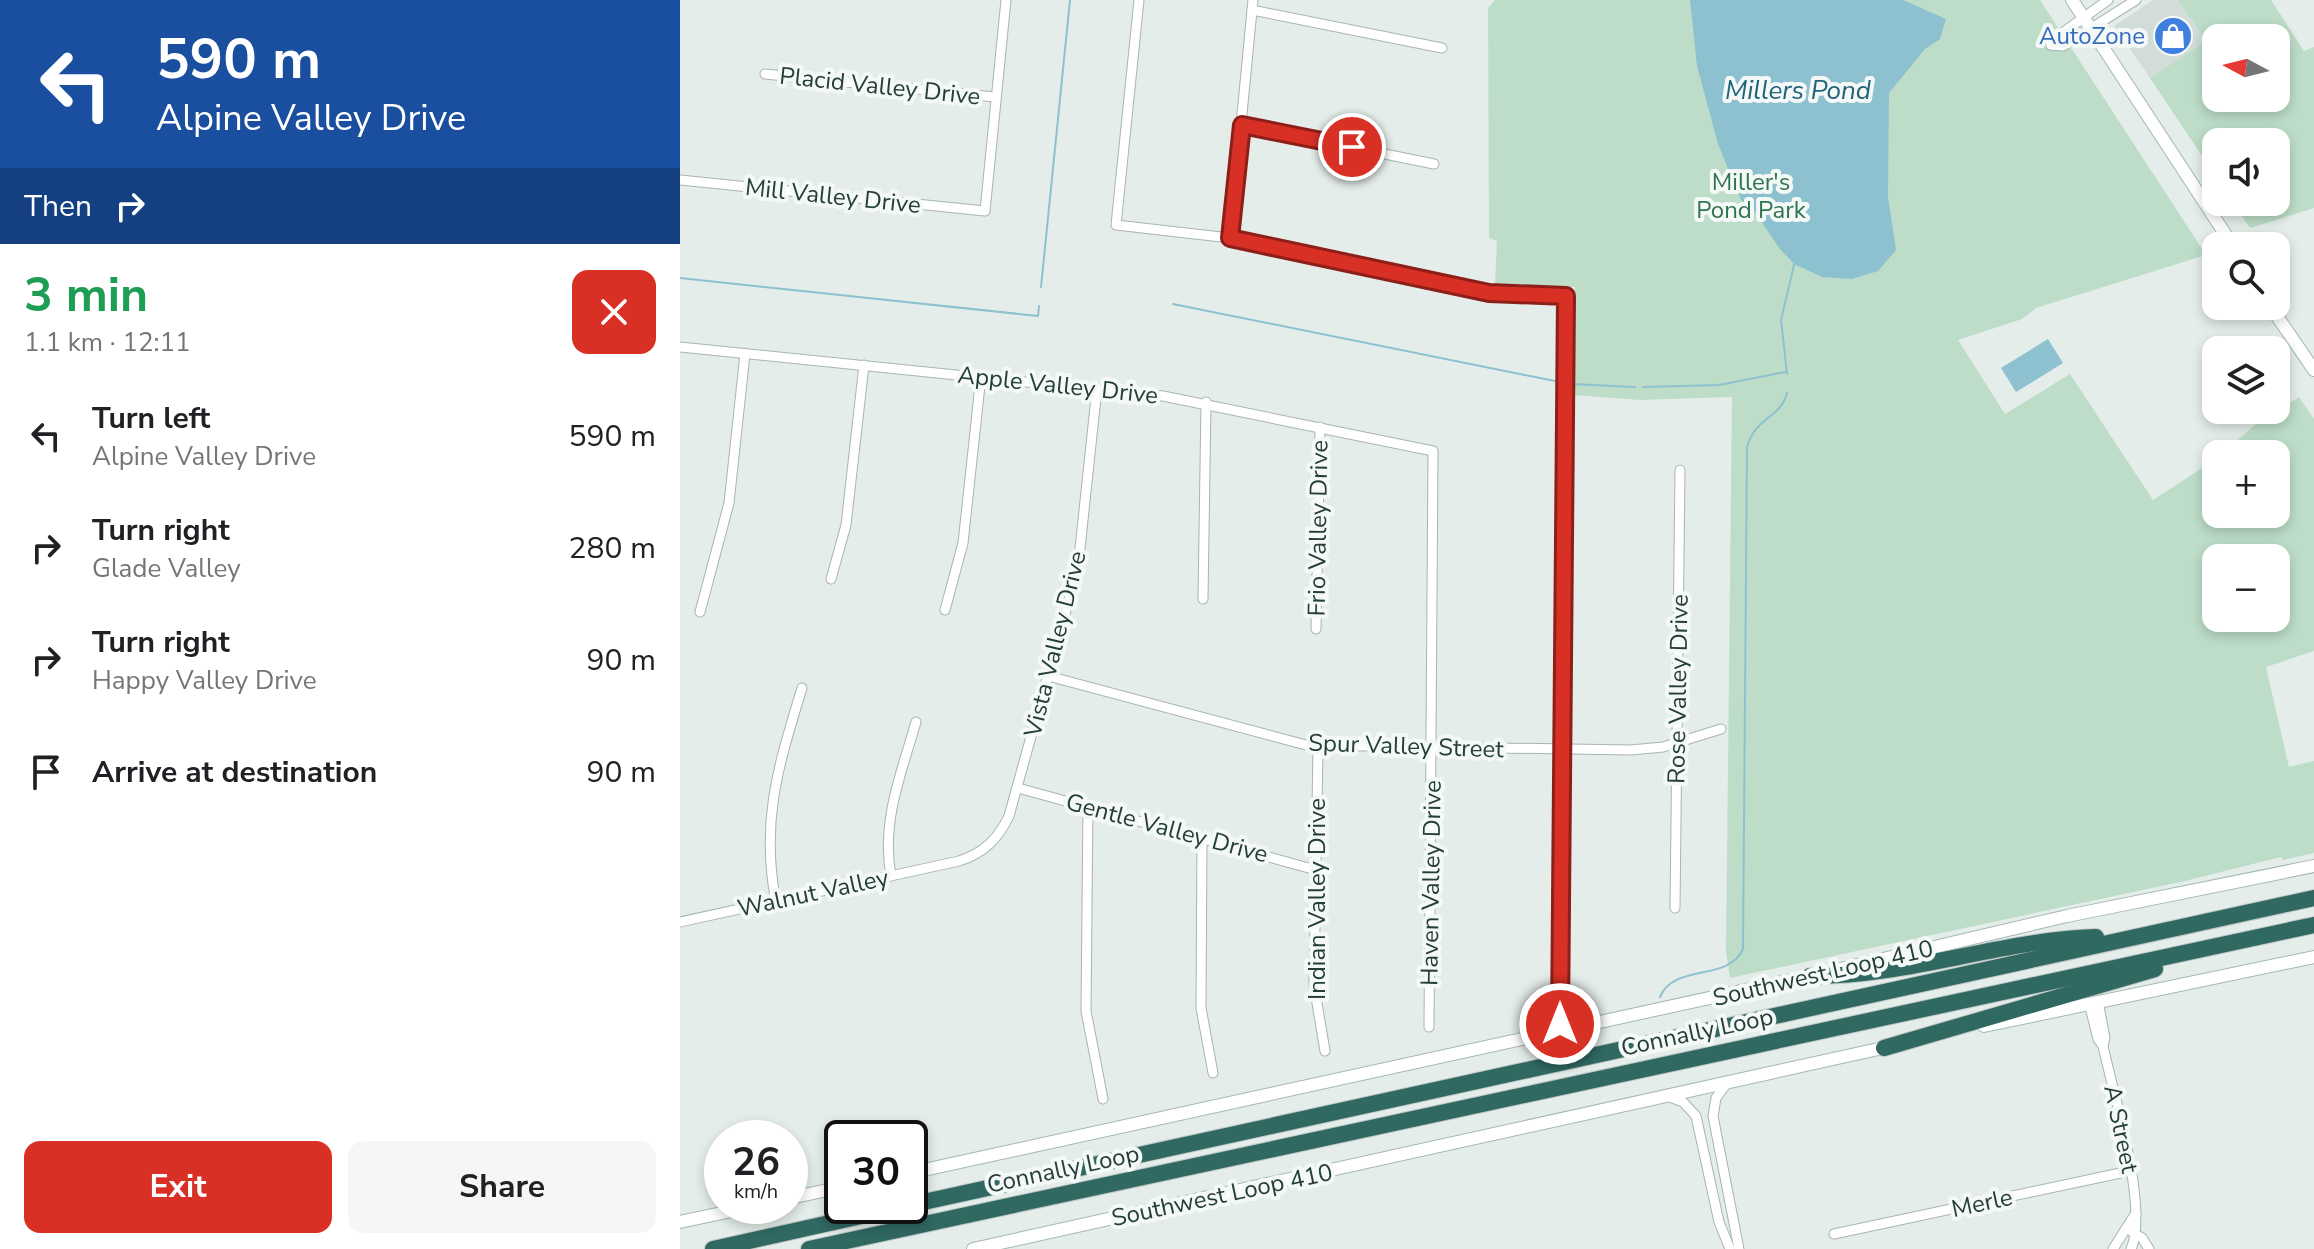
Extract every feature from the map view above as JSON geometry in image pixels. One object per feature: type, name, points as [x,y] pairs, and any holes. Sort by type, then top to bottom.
[{"type":"highway","name":"Connally Loop","points":[[928,1202],[2314,898]]},
{"type":"highway","name":"Connally Loop","points":[[809,1249],[2314,925]]},
{"type":"highway","points":[[1810,976],[1858,976],[2069,938],[2142,935]]},
{"type":"highway","points":[[1884,1048],[2197,957],[2232,942]]},
{"type":"highway","name":"Connally Loop","points":[[713,1249],[826,1224]]},
{"type":"main road","points":[[2072,0],[2224,232]]},
{"type":"main road","points":[[2280,320],[2314,370]]},
{"type":"main road","name":"Southwest Loop 410","points":[[928,1169],[1560,1033],[2067,916],[2314,866]]},
{"type":"main road","name":"Southwest Loop 410","points":[[973,1249],[995,1247],[1729,1081],[2314,957]]},
{"type":"main road","points":[[680,1222],[704,1217]]},
{"type":"street","points":[[995,97],[1006,0]]},
{"type":"street","points":[[1139,0],[1116,225],[1230,238],[1489,293],[1566,296],[1560,1033]]},
{"type":"street","points":[[2087,24],[2108,0]]},
{"type":"street","points":[[2087,24],[2136,0]]},
{"type":"street","points":[[1230,238],[1252,5],[1442,48]]},
{"type":"street","name":"Placid Valley Drive","points":[[765,74],[995,97]]},
{"type":"street","name":"Mill Valley Drive","points":[[680,180],[985,211],[995,97]]},
{"type":"street","points":[[1242,125],[1434,164]]},
{"type":"street","name":"Apple Valley Drive","points":[[680,347],[1097,388],[1206,402],[1433,451]]},
{"type":"street","points":[[700,612],[729,503],[745,354]]},
{"type":"street","points":[[831,579],[846,525],[864,365]]},
{"type":"street","points":[[945,610],[963,543],[981,376]]},
{"type":"street","name":"Vista Valley Drive","points":[[947,864],[973,856],[994,841],[1009,816],[1018,788],[1078,567],[1097,388]]},
{"type":"street","points":[[1203,599],[1206,402]]},
{"type":"street","name":"Frio Valley Drive","points":[[1316,629],[1320,427]]},
{"type":"street","name":"Haven Valley Drive","points":[[1429,1027],[1433,451]]},
{"type":"street","name":"Rose Valley Drive","points":[[1675,908],[1680,470]]},
{"type":"street","name":"Spur Valley Street","points":[[1048,676],[1318,747],[1640,750],[1677,743],[1721,729]]},
{"type":"street","points":[[776,902],[770,866],[769,818],[778,770],[802,688]]},
{"type":"street","points":[[891,876],[886,842],[888,820],[916,722]]},
{"type":"street","name":"Indian Valley Drive","points":[[1318,747],[1314,985],[1325,1051]]},
{"type":"street","name":"Gentle Valley Drive","points":[[1018,788],[1316,870]]},
{"type":"street","points":[[1088,805],[1086,1011],[1103,1099]]},
{"type":"street","points":[[1202,837],[1201,1008],[1213,1073]]},
{"type":"street","name":"Walnut Valley","points":[[680,922],[947,864]]},
{"type":"street","name":"A Street","points":[[2094,1002],[2098,1039],[2103,1046],[2130,1171],[2137,1234],[2131,1249]]},
{"type":"street","points":[[1729,1081],[1716,1098],[1713,1116],[1739,1249]]},
{"type":"street","points":[[1667,1096],[1692,1109],[1730,1249]]},
{"type":"street","name":"Merle","points":[[1834,1234],[2130,1171]]},
{"type":"street","points":[[1710,1178],[1725,1175]]},
{"type":"street","points":[[2113,1249],[2136,1213]]},
{"type":"street","points":[[2126,1228],[2137,1234],[2149,1249]]},
{"type":"shaded area","points":[[2153,0],[2178,0],[2202,35],[2202,44],[2150,78],[2114,26]]},
{"type":"green space","name":"Miller's Pond Park","points":[[1495,0],[2040,0],[2202,249],[2202,256],[2036,308],[2022,319],[1958,340],[2005,414],[2070,374],[2153,500],[2202,468],[2202,528],[2290,528],[2290,440],[2238,440],[2257,424],[2290,424],[2290,403],[2299,397],[2314,419],[2314,651],[2266,667],[2289,767],[2314,761],[2314,853],[2283,860],[2281,857],[2185,881],[1730,978],[1726,952],[1732,397],[1640,400],[1573,395],[1575,287],[1495,286],[1497,241],[1489,238],[1488,8]]},
{"type":"green space","points":[[2178,0],[2271,0],[2287,24],[2202,24],[2202,35]]},
{"type":"green space","points":[[2290,29],[2304,51],[2314,47],[2314,208],[2290,216],[2290,128],[2202,128],[2202,156],[2150,78],[2202,44],[2202,112],[2290,112]]},
{"type":"green space","points":[[2242,216],[2288,216],[2250,228]]},
{"type":"water","name":"Millers Pond","points":[[1690,0],[1903,0],[1946,19],[1940,39],[1925,49],[1889,93],[1888,197],[1896,250],[1878,271],[1852,279],[1822,277],[1794,264],[1754,211],[1741,200],[1718,144],[1697,66]]},
{"type":"water","points":[[2048,339],[2063,363],[2016,392],[2001,368]]},
{"type":"waterway","points":[[1041,287],[1070,0]]},
{"type":"waterway","points":[[1787,374],[1781,320],[1795,261]]},
{"type":"waterway","points":[[680,278],[1038,316],[1039,306]]},
{"type":"waterway","points":[[1173,304],[1555,381]]},
{"type":"waterway","points":[[1643,387],[1719,385],[1785,372]]},
{"type":"waterway","points":[[1572,384],[1635,387]]},
{"type":"waterway","points":[[1660,997],[1677,980],[1726,966],[1743,949],[1747,447],[1756,429],[1779,408],[1787,393]]},
{"type":"place","name":"AutoZone","points":[[2173,36]]},
{"type":"route","points":[[1352,147],[1242,125],[1230,238],[1500,295],[1566,296],[1560,1024]]}]
